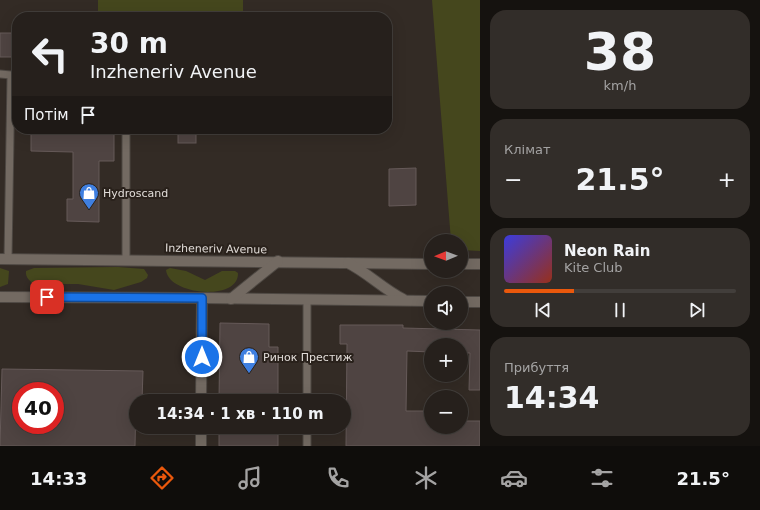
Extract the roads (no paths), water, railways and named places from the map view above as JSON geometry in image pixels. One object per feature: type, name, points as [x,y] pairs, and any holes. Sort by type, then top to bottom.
[{"type":"street","name":"Inzheneriv Avenue","points":[[4,259],[424,264]]},
{"type":"street","points":[[231,299],[278,261]]},
{"type":"street","points":[[346,262],[365,272],[388,291],[407,301]]},
{"type":"street","points":[[468,264],[480,264]]},
{"type":"street","points":[[0,296],[424,301]]},
{"type":"street","points":[[201,394],[202,298]]},
{"type":"street","points":[[468,302],[480,302]]},
{"type":"street","points":[[201,434],[201,446]]},
{"type":"lane","points":[[0,74],[11,75],[4,259]]},
{"type":"lane","points":[[126,134],[126,260]]},
{"type":"lane","points":[[307,300],[307,394]]},
{"type":"lane","points":[[307,434],[307,446]]},
{"type":"place","name":"Hydroscand","points":[[89,210]]},
{"type":"place","name":"Ринок Престиж","points":[[249,374]]}]
